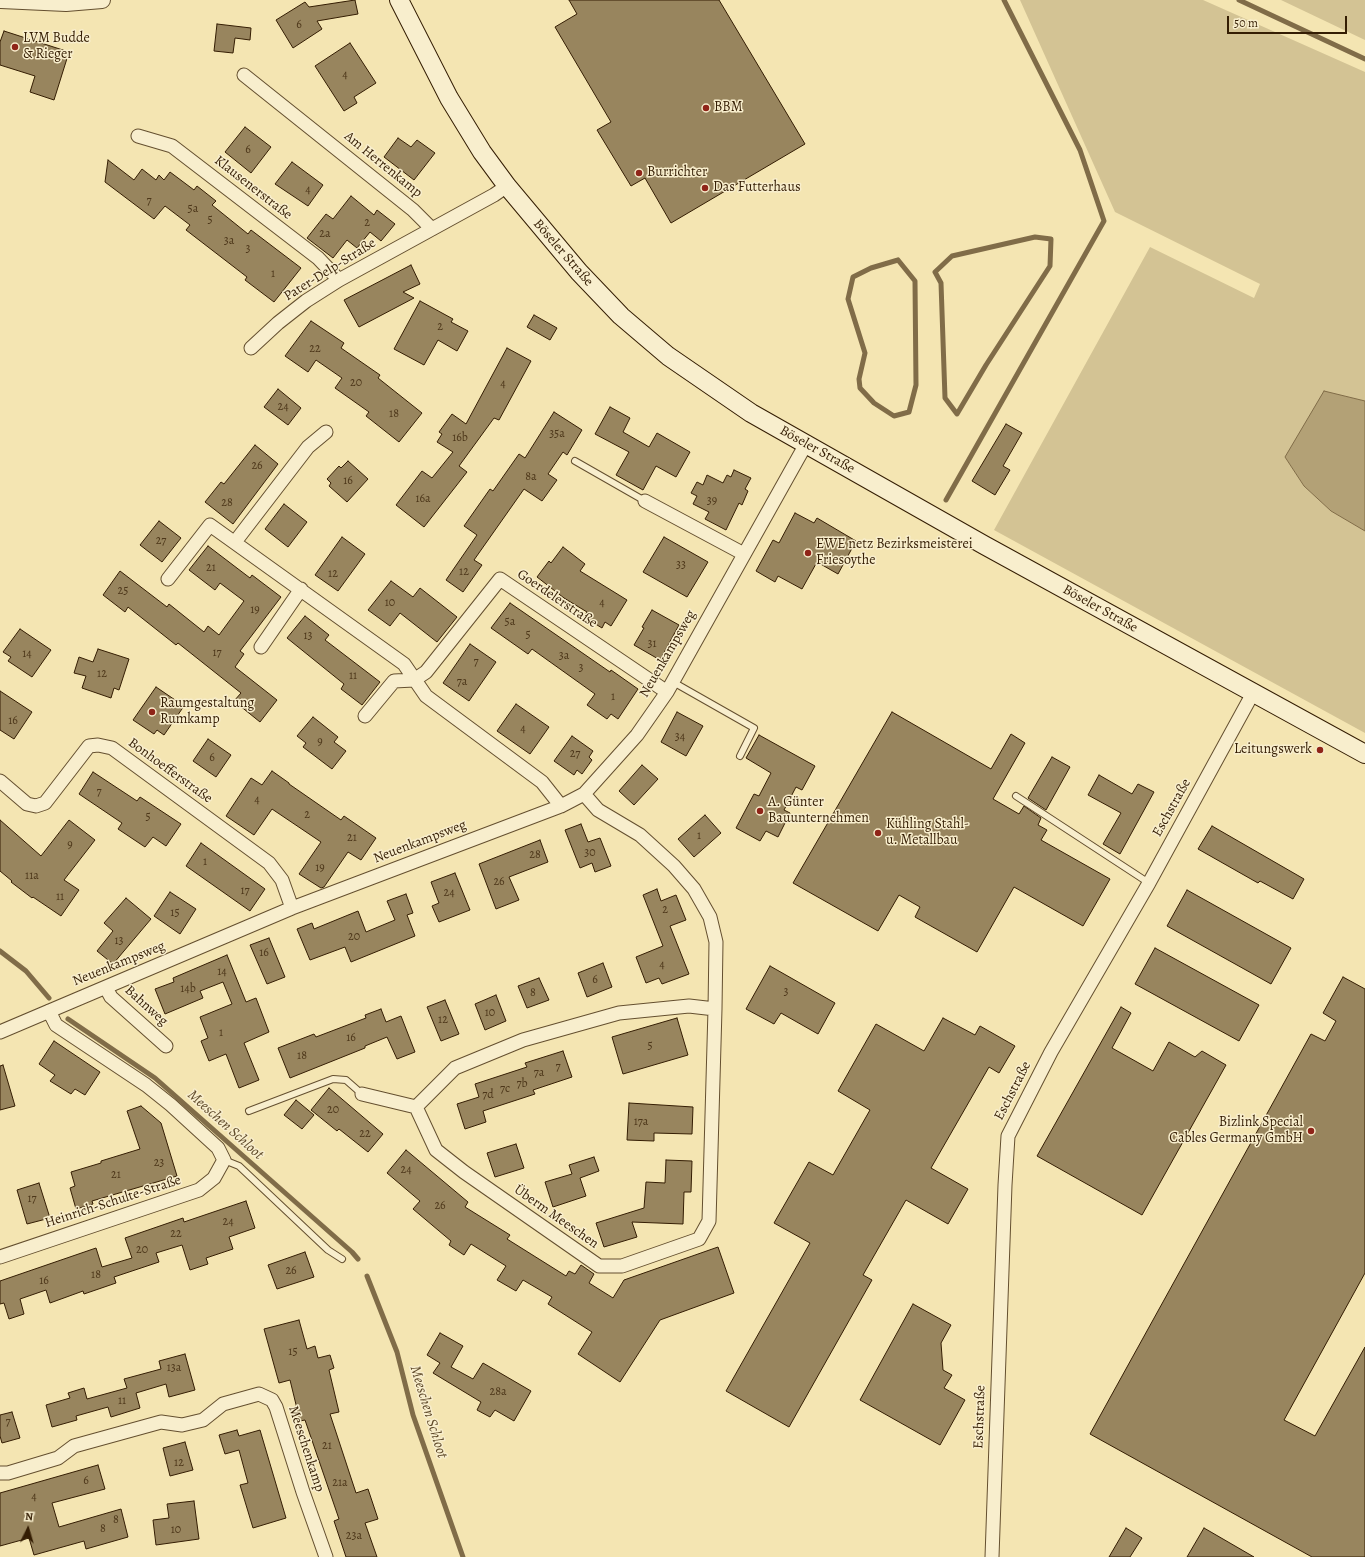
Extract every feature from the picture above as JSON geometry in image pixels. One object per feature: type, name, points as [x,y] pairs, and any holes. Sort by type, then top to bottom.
[{"type":"main road","name":"Böseler Straße","points":[[399,0],[449,98],[482,152],[507,186],[575,268],[621,316],[668,356],[708,385],[751,413],[984,545],[1365,754]]},
{"type":"street","points":[[1,0],[66,3],[102,0]]},
{"type":"street","name":"Am Herrenkamp","points":[[244,75],[412,210],[432,229]]},
{"type":"street","name":"Klausenerstraße","points":[[138,136],[172,146],[318,258],[339,280]]},
{"type":"street","points":[[432,229],[494,196],[507,186]]},
{"type":"street","name":"Pater-Delp-Straße","points":[[251,348],[278,323],[306,301],[339,280],[432,229]]},
{"type":"street","points":[[235,542],[308,447],[326,432]]},
{"type":"street","name":"Neuenkampsweg","points":[[0,1032],[292,908],[561,806],[584,794],[637,735],[670,687],[806,444]]},
{"type":"street","points":[[645,501],[744,554]]},
{"type":"street","points":[[168,579],[210,525],[404,664],[426,696],[542,782],[561,806]]},
{"type":"street","name":"Goerdelerstraße","points":[[414,680],[426,672],[500,579],[670,687]]},
{"type":"street","points":[[261,647],[301,589]]},
{"type":"street","points":[[365,716],[394,681],[414,680]]},
{"type":"street","name":"Eschstraße","points":[[992,1557],[1004,1209],[1008,1136],[1051,1052],[1149,883],[1253,693]]},
{"type":"street","name":"Bonhoefferstraße","points":[[0,781],[27,804],[36,806],[45,804],[89,746],[98,745],[112,748],[268,863],[282,880],[292,908]]},
{"type":"street","name":"Überm Meeschen","points":[[416,1107],[436,1150],[599,1266],[622,1266],[699,1238],[709,1221],[716,942],[710,917],[694,889],[674,866],[640,835],[598,810],[584,794]]},
{"type":"street","name":"Bahnweg","points":[[106,988],[111,997],[166,1046]]},
{"type":"street","points":[[362,1094],[416,1107],[455,1068],[523,1040],[619,1012],[689,1006],[715,1009]]},
{"type":"street","points":[[49,1011],[56,1025],[146,1084],[171,1105],[218,1148],[224,1160]]},
{"type":"street","name":"Heinrich-Schulte-Straße","points":[[0,1256],[199,1190],[214,1178],[224,1160]]},
{"type":"street","name":"Meeschenkamp","points":[[0,1473],[8,1473],[58,1458],[74,1446],[161,1422],[182,1425],[204,1420],[223,1404],[259,1394],[272,1400],[276,1406],[303,1492],[326,1557]]},
{"type":"lane","points":[[575,461],[645,501]]},
{"type":"lane","points":[[670,687],[754,728],[740,756]]},
{"type":"lane","points":[[1016,796],[1149,883]]},
{"type":"lane","points":[[249,1111],[332,1079],[346,1080],[362,1094]]},
{"type":"lane","points":[[224,1160],[239,1166],[328,1250],[342,1259]]},
{"type":"shaded area","points":[[1020,0],[1203,0],[1365,72],[1365,401],[1343,396],[1285,457],[1304,486],[1331,511],[1365,531],[1365,733],[994,530],[1150,247],[1254,298],[1260,284],[1115,212]]},
{"type":"shaded area","points":[[1281,0],[1365,0],[1365,40]]},
{"type":"shaded area","points":[[1324,391],[1365,401],[1365,531],[1331,511],[1304,486],[1285,457]]},
{"type":"building","points":[[355,0],[358,14],[317,21],[322,29],[293,48],[276,20],[305,2],[309,7]]},
{"type":"building","points":[[569,0],[719,0],[805,144],[671,223],[645,178],[631,186],[597,130],[611,122],[555,27],[577,14]]},
{"type":"building","points":[[217,24],[251,28],[250,40],[235,38],[233,53],[214,51]]},
{"type":"building","points":[[4,31],[69,52],[54,100],[30,92],[35,76],[0,65],[0,42]]},
{"type":"building","points":[[350,43],[376,83],[354,97],[357,103],[344,111],[315,66]]},
{"type":"building","points":[[245,127],[271,147],[251,173],[225,152]]},
{"type":"building","points":[[398,138],[411,147],[417,140],[435,153],[414,180],[384,157]]},
{"type":"building","points":[[108,160],[134,180],[142,169],[156,180],[159,175],[164,180],[170,172],[194,190],[197,186],[216,201],[212,205],[248,234],[251,230],[301,268],[274,302],[245,280],[247,277],[186,230],[190,225],[165,206],[154,219],[105,182]]},
{"type":"building","points":[[292,162],[323,185],[308,206],[275,184]]},
{"type":"building","points":[[351,196],[374,215],[377,210],[395,224],[381,241],[370,232],[357,248],[347,240],[333,258],[307,238],[326,214],[333,219]]},
{"type":"building","points":[[411,265],[420,284],[403,292],[414,298],[359,327],[344,300]]},
{"type":"building","points":[[420,301],[453,319],[451,322],[468,331],[457,351],[438,340],[424,365],[394,349]]},
{"type":"building","points":[[534,315],[557,328],[550,340],[527,327]]},
{"type":"building","points":[[311,321],[344,343],[341,348],[380,375],[378,378],[422,413],[399,442],[366,416],[369,412],[335,388],[342,378],[316,360],[308,372],[285,356]]},
{"type":"building","points":[[507,348],[531,361],[499,420],[494,418],[459,466],[467,472],[424,527],[396,505],[422,471],[432,478],[453,452],[437,442],[442,434],[439,432],[452,414],[466,424]]},
{"type":"building","points":[[278,389],[301,408],[288,425],[264,407]]},
{"type":"building","points":[[610,407],[630,418],[623,432],[649,447],[657,433],[690,452],[676,477],[656,466],[643,490],[616,475],[629,452],[595,434]]},
{"type":"building","points":[[554,412],[582,430],[567,455],[563,452],[548,474],[557,480],[542,501],[524,489],[474,560],[482,565],[463,592],[446,580],[477,535],[464,526],[490,489],[493,491],[519,454],[525,458]]},
{"type":"building","points":[[1006,424],[1022,433],[1003,466],[1010,470],[995,495],[972,481]]},
{"type":"building","points":[[255,445],[278,464],[233,524],[205,502],[221,482],[224,484]]},
{"type":"building","points":[[348,461],[368,479],[347,502],[329,486],[331,483],[327,479],[339,466],[341,468]]},
{"type":"building","points":[[734,470],[751,478],[745,489],[748,491],[742,505],[739,503],[726,530],[705,519],[709,512],[693,504],[697,496],[691,493],[697,482],[703,485],[707,475],[723,483],[727,475],[731,477]]},
{"type":"building","points":[[284,504],[307,522],[288,547],[265,529]]},
{"type":"building","name":"EWE netz Bezirksmeisterei Friesoythe","points":[[795,513],[814,523],[817,518],[856,541],[838,574],[817,562],[802,589],[778,576],[775,582],[756,571],[773,540],[779,543]]},
{"type":"building","points":[[159,521],[181,538],[162,562],[140,545]]},
{"type":"building","points":[[342,537],[365,554],[338,591],[315,575]]},
{"type":"building","points":[[664,537],[708,562],[687,597],[643,572]]},
{"type":"building","points":[[208,546],[250,578],[252,575],[281,597],[240,651],[244,654],[235,667],[277,700],[260,722],[234,701],[241,693],[178,643],[176,645],[128,607],[125,612],[103,595],[120,571],[167,607],[169,604],[204,632],[208,626],[219,635],[244,601],[220,583],[215,590],[189,570]]},
{"type":"building","points":[[563,547],[585,564],[580,571],[627,600],[611,626],[605,622],[602,628],[584,617],[587,612],[564,598],[537,577],[549,561],[551,563]]},
{"type":"building","points":[[391,581],[413,597],[420,588],[457,617],[437,642],[400,613],[390,626],[368,610]]},
{"type":"building","points":[[510,603],[610,672],[611,670],[638,689],[618,719],[611,714],[607,719],[587,705],[595,694],[532,649],[528,654],[491,628]]},
{"type":"building","points":[[652,610],[679,625],[660,660],[634,645]]},
{"type":"building","points":[[305,616],[329,635],[325,640],[380,682],[362,705],[341,689],[344,684],[287,638]]},
{"type":"building","points":[[20,629],[51,650],[32,677],[8,661],[11,657],[3,652]]},
{"type":"building","points":[[470,644],[496,662],[469,701],[443,683]]},
{"type":"building","points":[[98,649],[129,659],[119,690],[114,688],[111,698],[82,688],[86,676],[74,673],[79,657],[93,662]]},
{"type":"building","points":[[156,687],[184,706],[164,735],[157,730],[154,734],[133,720]]},
{"type":"building","points":[[0,691],[32,712],[14,739],[0,730]]},
{"type":"building","points":[[516,704],[549,727],[530,754],[497,731]]},
{"type":"building","points":[[677,712],[703,726],[686,756],[661,742]]},
{"type":"building","points":[[892,712],[991,769],[1011,734],[1025,743],[993,799],[1019,814],[1024,806],[1041,818],[1038,825],[1047,830],[1041,840],[1110,879],[1083,926],[1014,887],[977,952],[915,917],[920,907],[899,895],[878,931],[793,883]]},
{"type":"building","points":[[313,717],[338,737],[334,742],[346,751],[332,769],[303,747],[306,743],[297,736]]},
{"type":"building","points":[[759,735],[815,766],[802,790],[796,787],[784,810],[790,813],[778,837],[766,831],[760,841],[736,828],[754,794],[759,796],[771,773],[746,758]]},
{"type":"building","points":[[572,736],[593,751],[589,757],[592,760],[582,774],[577,770],[574,775],[554,761]]},
{"type":"building","points":[[208,739],[231,755],[216,777],[193,761]]},
{"type":"building","points":[[1052,757],[1070,767],[1046,810],[1028,798]]},
{"type":"building","points":[[642,765],[658,779],[634,805],[619,791]]},
{"type":"building","points":[[272,771],[341,820],[344,816],[376,838],[361,860],[348,852],[324,887],[321,888],[299,874],[321,842],[272,809],[254,835],[226,816],[251,778],[262,785]]},
{"type":"building","points":[[93,772],[137,801],[140,797],[181,824],[166,846],[153,837],[145,847],[118,829],[122,823],[79,794]]},
{"type":"building","points":[[1099,775],[1132,794],[1138,784],[1154,792],[1120,854],[1103,844],[1121,813],[1088,795]]},
{"type":"building","points":[[705,815],[721,833],[694,857],[678,839]]},
{"type":"building","points":[[0,820],[41,856],[69,820],[95,840],[64,880],[79,890],[61,916],[33,897],[32,898],[11,882],[12,881],[0,871]]},
{"type":"building","points":[[581,824],[588,842],[600,838],[611,866],[595,872],[592,863],[580,868],[565,830]]},
{"type":"building","points":[[1212,826],[1304,879],[1293,899],[1260,881],[1258,883],[1198,849]]},
{"type":"building","points":[[540,840],[548,862],[509,877],[519,900],[496,909],[479,864]]},
{"type":"building","points":[[201,843],[265,889],[250,911],[186,866]]},
{"type":"building","points":[[455,873],[470,910],[439,922],[432,906],[439,903],[431,882]]},
{"type":"building","points":[[657,889],[661,901],[676,895],[686,920],[670,926],[689,974],[662,984],[659,978],[646,983],[636,957],[663,946],[643,895]]},
{"type":"building","points":[[1187,890],[1291,948],[1271,984],[1167,926]]},
{"type":"building","points":[[170,892],[196,909],[180,934],[154,916]]},
{"type":"building","points":[[406,894],[413,913],[407,915],[415,936],[351,962],[345,947],[310,960],[297,929],[312,923],[314,929],[358,911],[366,932],[395,920],[387,901]]},
{"type":"building","points":[[126,898],[151,919],[113,964],[97,951],[113,931],[104,923]]},
{"type":"building","points":[[269,938],[285,977],[267,984],[250,945]]},
{"type":"building","points":[[1155,948],[1259,1005],[1239,1041],[1135,984]]},
{"type":"building","points":[[227,955],[246,1002],[256,998],[269,1032],[244,1043],[259,1080],[239,1088],[226,1054],[209,1061],[201,1041],[208,1038],[200,1017],[232,1004],[223,982],[200,991],[203,998],[165,1014],[155,989],[174,982],[173,978]]},
{"type":"building","points":[[603,963],[612,987],[587,997],[578,973]]},
{"type":"building","points":[[770,966],[835,1003],[818,1034],[781,1013],[774,1024],[746,1009]]},
{"type":"building","name":"Bizlink Special Cables Germany GmbH","points":[[1343,977],[1365,989],[1365,1273],[1284,1420],[1315,1436],[1365,1347],[1365,1557],[1312,1557],[1090,1434],[1311,1034],[1325,1041],[1336,1021],[1323,1013]]},
{"type":"building","points":[[539,978],[549,1000],[527,1008],[518,986]]},
{"type":"building","points":[[496,995],[506,1021],[485,1030],[475,1004]]},
{"type":"building","points":[[445,1000],[459,1034],[441,1041],[427,1007]]},
{"type":"building","points":[[1121,1007],[1131,1013],[1112,1048],[1153,1071],[1169,1042],[1195,1057],[1202,1051],[1226,1065],[1142,1215],[1037,1156]]},
{"type":"building","points":[[381,1009],[386,1022],[401,1016],[415,1052],[397,1059],[387,1037],[365,1046],[365,1048],[290,1078],[278,1048],[314,1034],[316,1037],[366,1018],[365,1015]]},
{"type":"building","points":[[677,1018],[688,1055],[623,1074],[612,1037]]},
{"type":"building","points":[[943,1018],[975,1035],[980,1026],[1015,1046],[999,1073],[989,1067],[931,1168],[968,1189],[948,1224],[906,1200],[863,1275],[872,1280],[789,1427],[726,1391],[810,1243],[774,1223],[809,1162],[833,1175],[870,1110],[838,1091],[876,1024],[924,1051]]},
{"type":"building","points":[[54,1041],[100,1072],[85,1095],[75,1089],[71,1094],[50,1081],[55,1075],[39,1064]]},
{"type":"building","points":[[563,1051],[572,1077],[533,1090],[535,1094],[483,1111],[486,1122],[465,1129],[457,1104],[479,1097],[475,1084],[527,1067],[525,1063]]},
{"type":"building","points":[[3,1065],[15,1106],[0,1110],[0,1066]]},
{"type":"building","points":[[329,1088],[383,1134],[368,1152],[339,1129],[337,1131],[311,1110]]},
{"type":"building","points":[[296,1100],[314,1115],[302,1129],[284,1115]]},
{"type":"building","points":[[629,1103],[693,1107],[692,1134],[654,1133],[654,1141],[627,1140]]},
{"type":"building","points":[[141,1106],[161,1123],[177,1176],[92,1201],[93,1204],[76,1209],[70,1188],[75,1186],[71,1172],[140,1149],[127,1111]]},
{"type":"building","points":[[516,1144],[524,1168],[495,1177],[487,1153]]},
{"type":"building","points":[[406,1150],[468,1202],[465,1207],[510,1235],[507,1239],[566,1276],[569,1271],[575,1274],[581,1265],[594,1274],[589,1283],[613,1298],[624,1280],[718,1247],[734,1293],[660,1320],[620,1382],[578,1354],[592,1332],[548,1304],[552,1297],[523,1280],[516,1291],[497,1280],[506,1266],[471,1244],[464,1255],[449,1245],[451,1241],[413,1209],[420,1201],[387,1173]]},
{"type":"building","points":[[594,1157],[599,1171],[580,1178],[586,1196],[553,1207],[545,1182],[572,1174],[569,1165]]},
{"type":"building","points":[[666,1160],[692,1161],[691,1192],[684,1192],[683,1224],[632,1222],[637,1237],[604,1247],[596,1223],[644,1208],[646,1182],[665,1183]]},
{"type":"building","points":[[39,1183],[50,1218],[27,1224],[17,1190]]},
{"type":"building","points":[[246,1201],[255,1228],[229,1237],[233,1249],[206,1258],[208,1264],[190,1270],[182,1245],[156,1253],[159,1262],[114,1277],[116,1283],[84,1294],[83,1291],[50,1303],[46,1290],[20,1299],[24,1314],[9,1319],[4,1303],[0,1304],[0,1281],[96,1248],[102,1267],[132,1258],[125,1238],[183,1218],[184,1222]]},
{"type":"building","points":[[305,1252],[314,1277],[277,1289],[268,1265]]},
{"type":"building","points":[[913,1304],[951,1325],[941,1343],[943,1370],[952,1375],[944,1388],[965,1400],[940,1445],[860,1400]]},
{"type":"building","points":[[299,1320],[307,1349],[315,1346],[318,1358],[330,1355],[334,1368],[329,1370],[339,1412],[330,1414],[356,1493],[368,1489],[378,1519],[365,1523],[377,1557],[346,1557],[334,1521],[339,1519],[305,1420],[300,1421],[290,1380],[279,1383],[264,1329]]},
{"type":"building","points":[[440,1333],[463,1346],[451,1367],[473,1379],[483,1363],[531,1391],[514,1421],[495,1410],[490,1417],[477,1410],[481,1402],[433,1373],[440,1363],[427,1355]]},
{"type":"building","points":[[185,1354],[195,1390],[169,1397],[166,1384],[136,1393],[140,1408],[111,1417],[108,1407],[76,1416],[77,1420],[52,1427],[46,1405],[70,1398],[68,1393],[84,1388],[87,1399],[127,1388],[124,1379],[161,1369],[159,1361]]},
{"type":"building","points":[[12,1412],[20,1438],[2,1443],[0,1436],[0,1415]]},
{"type":"building","points":[[237,1430],[239,1436],[260,1430],[286,1518],[253,1528],[240,1485],[248,1483],[239,1450],[225,1454],[219,1435]]},
{"type":"building","points":[[185,1442],[193,1470],[170,1476],[163,1448]]},
{"type":"building","points":[[98,1465],[105,1489],[52,1503],[59,1527],[121,1509],[128,1537],[86,1549],[84,1541],[34,1555],[29,1538],[0,1546],[0,1493]]},
{"type":"building","points":[[194,1501],[199,1539],[156,1545],[153,1520],[169,1518],[167,1504]]},
{"type":"building","points":[[1126,1528],[1142,1538],[1130,1557],[1109,1557]]},
{"type":"building","points":[[1204,1528],[1254,1557],[1187,1557]]},
{"type":"waterway","points":[[946,500],[1104,221],[1080,150],[1004,0]]},
{"type":"waterway","points":[[1239,0],[1365,59]]},
{"type":"waterway","points":[[1035,237],[1051,239],[1050,266],[986,365],[957,414],[945,398],[941,283],[935,272],[952,256],[1035,237]]},
{"type":"waterway","points":[[898,260],[915,281],[916,385],[909,412],[894,416],[874,403],[860,388],[859,379],[865,353],[848,299],[853,277],[871,268],[898,260]]},
{"type":"waterway","name":"Meeschen Schloot","points":[[0,951],[26,971],[49,998]]},
{"type":"waterway","name":"Meeschen Schloot","points":[[68,1019],[155,1078],[352,1252],[358,1259]]},
{"type":"waterway","name":"Meeschen Schloot","points":[[367,1276],[397,1352],[413,1415],[463,1557]]},
{"type":"place","name":"LVM Budde & Rieger","points":[[15,47]]},
{"type":"place","name":"BBM","points":[[706,108]]},
{"type":"place","name":"Burrichter","points":[[639,173]]},
{"type":"place","name":"Das Futterhaus","points":[[705,188]]},
{"type":"place","name":"EWE netz Bezirksmeisterei Friesoythe","points":[[808,553]]},
{"type":"place","name":"Raumgestaltung Rumkamp","points":[[152,712]]},
{"type":"place","name":"Leitungswerk","points":[[1320,750]]},
{"type":"place","name":"A. Günter Bauunternehmen","points":[[760,811]]},
{"type":"place","name":"Kühling Stahl- u. Metallbau","points":[[878,833]]},
{"type":"place","name":"Bizlink Special Cables Germany GmbH","points":[[1311,1131]]}]
